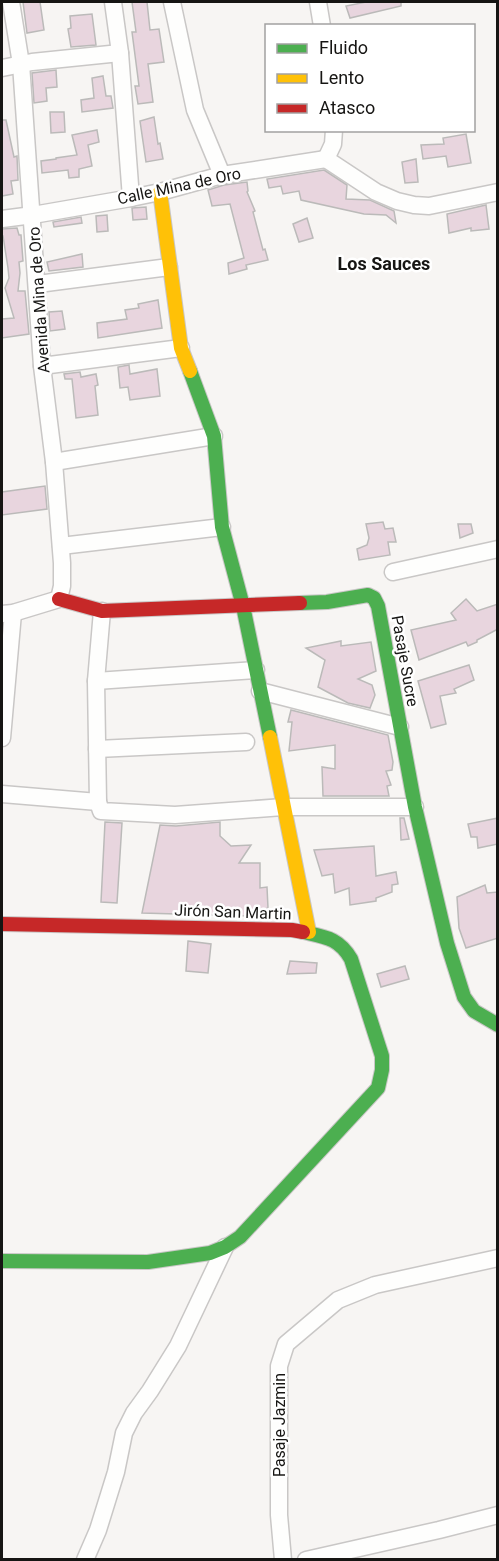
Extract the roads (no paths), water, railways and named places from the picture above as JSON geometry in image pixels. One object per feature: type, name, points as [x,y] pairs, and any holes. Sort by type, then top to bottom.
[{"type":"street","name":"Avenida Mina de Oro","points":[[11,2],[21,64],[42,366],[54,462],[61,546],[62,586],[59,599]]},
{"type":"street","points":[[113,2],[120,53],[131,198]]},
{"type":"street","points":[[172,2],[195,110],[222,175]]},
{"type":"street","points":[[318,2],[322,24]]},
{"type":"street","points":[[2,68],[120,53]]},
{"type":"street","points":[[334,132],[333,144],[326,159],[376,192],[397,201],[429,206],[498,192]]},
{"type":"street","name":"Calle Mina de Oro","points":[[2,219],[131,198],[222,175],[326,159]]},
{"type":"street","points":[[160,192],[181,348],[214,435],[222,527],[243,606],[309,933]]},
{"type":"street","points":[[38,284],[169,267]]},
{"type":"street","points":[[42,366],[181,348]]},
{"type":"street","points":[[54,462],[214,435]]},
{"type":"street","points":[[61,546],[222,527]]},
{"type":"street","points":[[393,572],[498,549]]},
{"type":"street","name":"Pasaje Sucre","points":[[59,599],[102,611],[327,602],[368,595],[374,598],[378,606],[415,807],[447,943],[464,997],[474,1011],[498,1024]]},
{"type":"street","points":[[2,738],[7,614],[59,599]]},
{"type":"street","points":[[102,611],[96,681],[98,802],[101,811],[175,815],[283,807],[415,807]]},
{"type":"street","points":[[96,681],[256,670]]},
{"type":"street","points":[[260,691],[400,727]]},
{"type":"street","points":[[97,749],[246,741]]},
{"type":"street","points":[[2,794],[98,802]]},
{"type":"street","name":"Jirón San Martin","points":[[2,924],[292,930],[328,938],[344,947],[351,959],[382,1056],[378,1088],[240,1237],[225,1247]]},
{"type":"street","points":[[2,1261],[148,1262],[210,1253],[225,1247]]},
{"type":"street","points":[[85,1560],[98,1530],[116,1472],[124,1433],[134,1413],[178,1346],[225,1247]]},
{"type":"street","name":"Pasaje Jazmin","points":[[283,1560],[279,1515],[279,1366],[286,1344],[338,1300],[375,1285],[498,1258]]},
{"type":"street","points":[[306,1560],[498,1515]]},
{"type":"district","name":"Los Sauces","points":[[384,263]]}]
